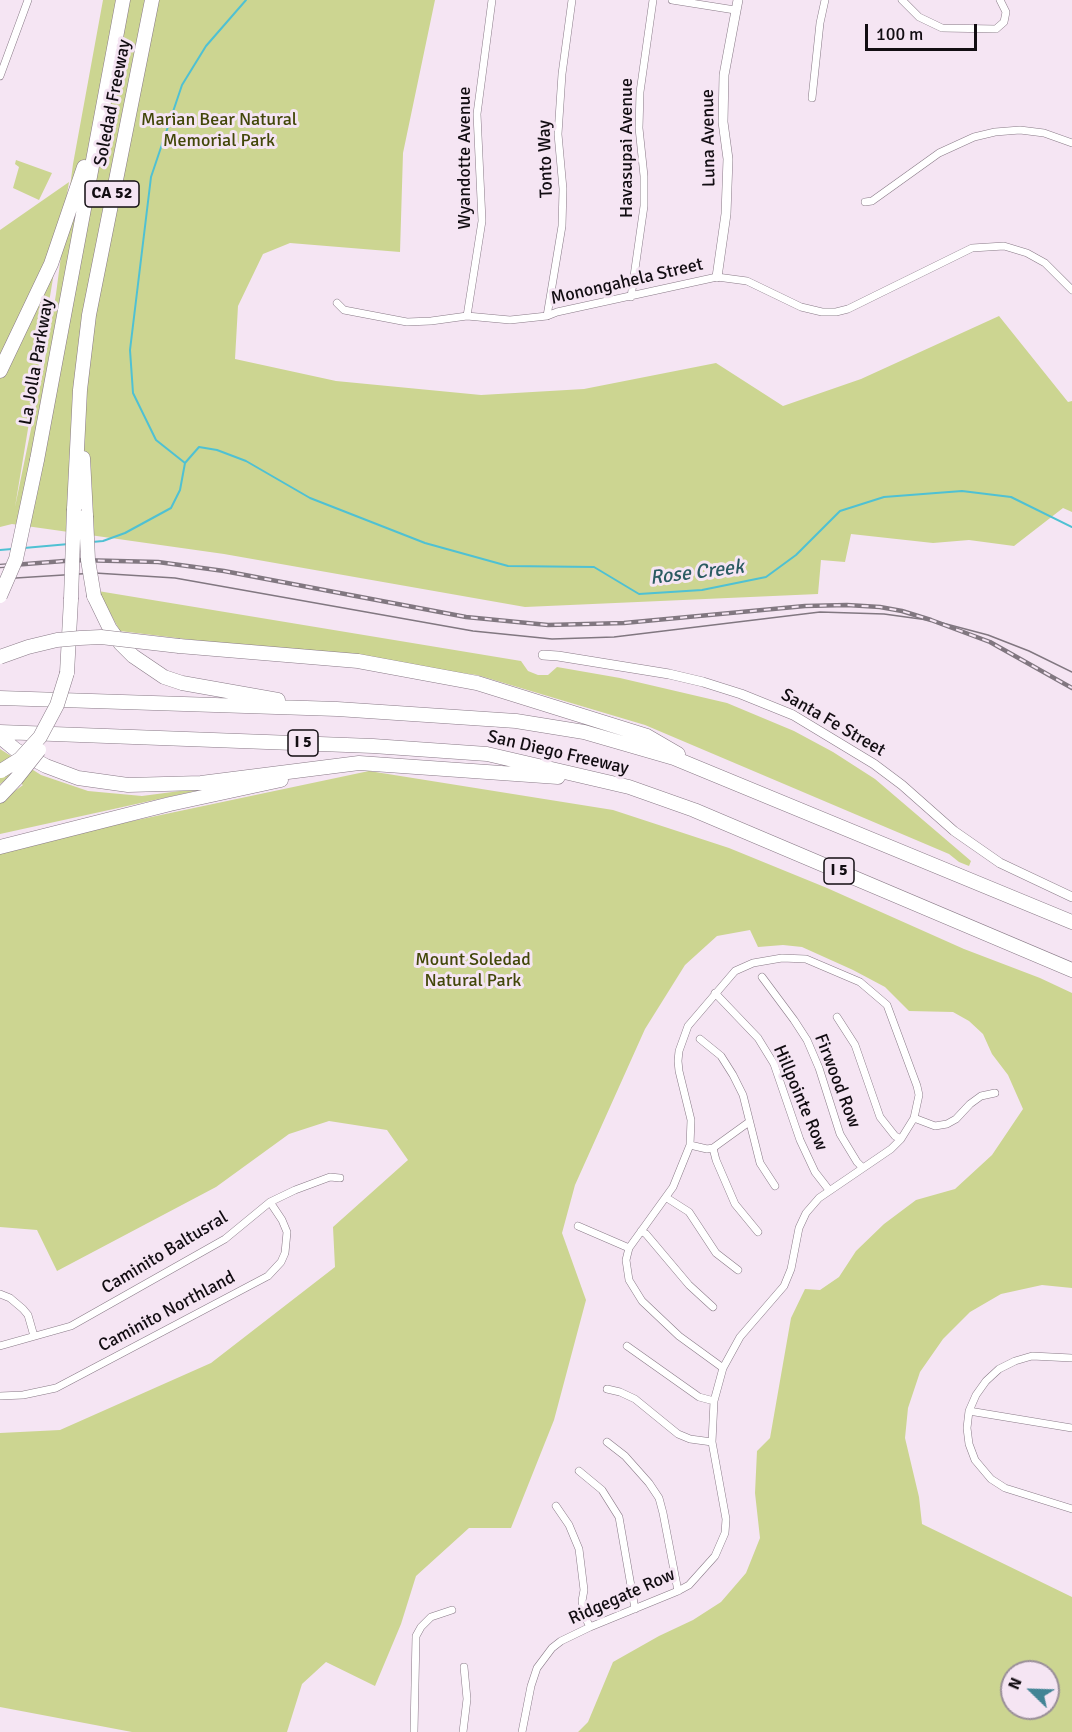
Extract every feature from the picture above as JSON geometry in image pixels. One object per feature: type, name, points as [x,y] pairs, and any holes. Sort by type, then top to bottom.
[{"type":"highway","name":"Soledad Freeway","points":[[98,131],[123,0]]},
{"type":"highway","name":"Soledad Freeway","points":[[80,513],[80,390],[89,315],[152,0]]},
{"type":"highway","points":[[0,371],[51,264],[98,131]]},
{"type":"highway","name":"La Jolla Parkway","points":[[0,596],[16,559],[37,460],[98,131]]},
{"type":"highway","points":[[0,363],[16,337]]},
{"type":"highway","points":[[80,513],[94,596],[110,629],[133,656],[164,677],[192,685],[337,709]]},
{"type":"highway","points":[[0,796],[16,779],[47,737],[61,704],[67,673],[71,599],[80,513]]},
{"type":"highway","points":[[0,657],[38,645],[80,638],[101,638],[358,661],[477,683],[646,736],[722,779]]},
{"type":"highway","points":[[0,771],[20,759],[40,738],[57,705],[67,673]]},
{"type":"highway","name":"San Diego Freeway","points":[[0,698],[337,709],[516,720],[584,732],[674,758],[1072,922]]},
{"type":"highway","name":"San Diego Freeway","points":[[0,732],[362,746],[487,754],[629,787],[694,810],[1072,970]]},
{"type":"highway","points":[[0,737],[16,750],[46,766],[78,778],[128,785],[201,783],[359,763],[602,780]]},
{"type":"highway","points":[[0,847],[170,804],[359,763]]},
{"type":"street","points":[[0,76],[28,0]]},
{"type":"street","name":"Wyandotte Avenue","points":[[467,316],[482,221],[477,114],[492,0]]},
{"type":"street","name":"Tonto Way","points":[[547,316],[562,226],[563,189],[558,134],[562,74],[572,0]]},
{"type":"street","name":"Havasupai Avenue","points":[[631,297],[644,206],[644,176],[639,128],[640,92],[653,0]]},
{"type":"street","points":[[672,0],[736,5]]},
{"type":"street","points":[[812,98],[820,23],[825,0]]},
{"type":"street","points":[[902,0],[919,17],[942,28],[996,29],[1004,22],[1006,12],[1000,0]]},
{"type":"street","name":"Luna Avenue","points":[[717,277],[726,214],[728,159],[723,122],[724,75],[736,5]]},
{"type":"street","points":[[865,202],[872,201],[939,153],[974,136],[1020,130],[1044,133],[1072,143]]},
{"type":"street","name":"Monongahela Street","points":[[337,303],[344,310],[407,322],[467,316],[510,320],[547,316],[556,312],[717,277],[747,281],[801,307],[822,312],[836,312],[848,309],[972,249],[1004,246],[1027,253],[1045,263],[1072,290]]},
{"type":"street","name":"Santa Fe Street","points":[[543,655],[669,674],[703,682],[741,694],[793,715],[874,764],[902,785],[954,831],[1000,864],[1072,897]]},
{"type":"street","name":"Ridgegate Row","points":[[522,1732],[537,1668],[552,1648],[590,1627],[678,1591],[689,1584],[715,1556],[725,1533],[726,1519],[712,1443],[714,1401],[723,1368],[740,1337],[783,1286],[791,1269],[799,1228],[806,1213],[819,1197],[891,1149],[901,1139],[914,1118],[919,1095],[917,1086],[887,1005],[860,982],[806,959],[782,958],[753,963],[735,971],[715,993]]},
{"type":"street","name":"Firwood Row","points":[[762,977],[807,1040],[819,1068],[840,1134],[862,1168]]},
{"type":"street","points":[[715,993],[688,1026],[679,1051],[679,1071],[691,1120],[690,1145],[673,1187],[629,1248],[626,1260],[629,1280],[642,1301],[679,1336],[723,1368]]},
{"type":"street","name":"Hillpointe Row","points":[[715,993],[758,1038],[774,1064],[800,1140],[815,1172],[829,1190]]},
{"type":"street","points":[[837,1017],[855,1045],[880,1118],[895,1136],[901,1139]]},
{"type":"street","points":[[700,1039],[721,1056],[733,1075],[743,1095],[760,1163],[775,1186]]},
{"type":"street","points":[[914,1118],[935,1126],[947,1124],[956,1119],[981,1096],[995,1093]]},
{"type":"street","points":[[690,1145],[713,1148],[749,1122]]},
{"type":"street","points":[[713,1148],[735,1204],[758,1232]]},
{"type":"street","name":"Caminito Baltusral","points":[[0,1346],[71,1326],[225,1239],[270,1202],[321,1180],[330,1177],[340,1178]]},
{"type":"street","points":[[667,1197],[689,1212],[716,1253],[738,1270]]},
{"type":"street","name":"Caminito Northland","points":[[0,1396],[23,1395],[56,1388],[268,1276],[281,1262],[285,1253],[287,1232],[270,1202]]},
{"type":"street","points":[[578,1226],[629,1248]]},
{"type":"street","points":[[641,1231],[689,1285],[713,1307]]},
{"type":"street","points":[[0,1294],[10,1298],[28,1315],[34,1336]]},
{"type":"street","points":[[627,1346],[699,1397],[714,1401]]},
{"type":"street","points":[[1072,1358],[1032,1356],[1007,1364],[986,1381],[976,1395],[969,1411],[967,1428],[969,1444],[975,1460],[985,1474],[1005,1488],[1072,1509]]},
{"type":"street","points":[[607,1389],[635,1399],[678,1434],[712,1443]]},
{"type":"street","points":[[969,1411],[1072,1428]]},
{"type":"street","points":[[607,1442],[625,1456],[659,1498],[678,1591]]},
{"type":"street","points":[[579,1471],[602,1490],[619,1517],[635,1609]]},
{"type":"street","points":[[556,1506],[569,1525],[579,1549],[584,1590],[582,1601],[584,1615],[590,1627]]},
{"type":"street","points":[[414,1732],[416,1636],[431,1617],[452,1610]]},
{"type":"street","points":[[463,1732],[468,1699],[464,1667]]},
{"type":"green space","name":"Marian Bear Natural Memorial Park","points":[[103,0],[435,0],[403,153],[400,252],[290,243],[263,254],[238,306],[235,359],[336,381],[481,395],[584,389],[716,363],[783,406],[861,379],[999,316],[1068,402],[1072,401],[1072,512],[1063,508],[1014,546],[969,540],[933,543],[851,534],[845,562],[821,560],[818,594],[525,607],[224,554],[12,524],[0,527],[0,230],[69,182],[15,507],[43,371],[56,294],[73,164]]},
{"type":"green space","points":[[16,160],[52,173],[39,200],[13,188],[19,167],[15,164]]},
{"type":"green space","points":[[98,591],[521,661],[528,671],[538,675],[548,675],[557,667],[620,678],[727,703],[794,731],[833,752],[875,779],[971,861],[969,866],[959,862],[949,854],[645,725],[477,675],[120,631]]},
{"type":"green space","points":[[0,749],[41,775],[88,791],[142,796],[218,786],[0,834],[0,802],[23,785],[10,777],[0,784]]},
{"type":"green space","name":"Mount Soledad Natural Park","points":[[369,771],[613,810],[729,848],[1072,993],[1072,1288],[1042,1285],[1001,1294],[970,1312],[943,1339],[920,1372],[908,1408],[905,1438],[919,1497],[922,1524],[1072,1597],[1072,1732],[578,1732],[588,1722],[613,1662],[693,1620],[721,1602],[746,1573],[760,1538],[755,1493],[757,1451],[770,1438],[791,1318],[805,1289],[820,1290],[839,1277],[856,1251],[884,1224],[916,1200],[955,1189],[992,1155],[1023,1109],[1008,1075],[992,1054],[983,1034],[969,1021],[953,1012],[909,1011],[885,987],[802,947],[783,945],[758,947],[750,930],[717,936],[685,965],[645,1029],[575,1185],[562,1233],[586,1300],[554,1420],[511,1528],[469,1528],[416,1576],[401,1624],[375,1686],[326,1662],[302,1684],[287,1732],[132,1732],[0,1707],[0,1433],[60,1430],[211,1363],[335,1267],[333,1227],[408,1160],[387,1130],[329,1121],[289,1134],[216,1187],[57,1271],[37,1230],[0,1227],[0,849]]},
{"type":"waterway","points":[[185,463],[156,440],[133,393],[130,350],[151,177],[182,85],[206,46],[246,0]]},
{"type":"waterway","name":"Rose Creek","points":[[92,542],[103,541],[125,533],[171,508],[180,490],[185,463],[199,447],[217,450],[246,461],[310,498],[425,543],[508,566],[594,567],[639,594],[702,590],[766,577],[796,555],[840,511],[884,497],[962,491],[1011,497],[1072,527]]},
{"type":"waterway","points":[[24,548],[69,544]]},
{"type":"waterway","points":[[0,550],[12,549]]},
{"type":"tram line","points":[[0,579],[95,573],[175,578],[473,631],[552,639],[614,637],[820,612],[884,614],[935,621],[988,635],[1029,651],[1072,672]]},
{"type":"railway","points":[[0,566],[77,560],[158,562],[224,571],[466,617],[548,625],[624,623],[805,606],[880,607],[931,620],[990,642],[1072,688]]}]
